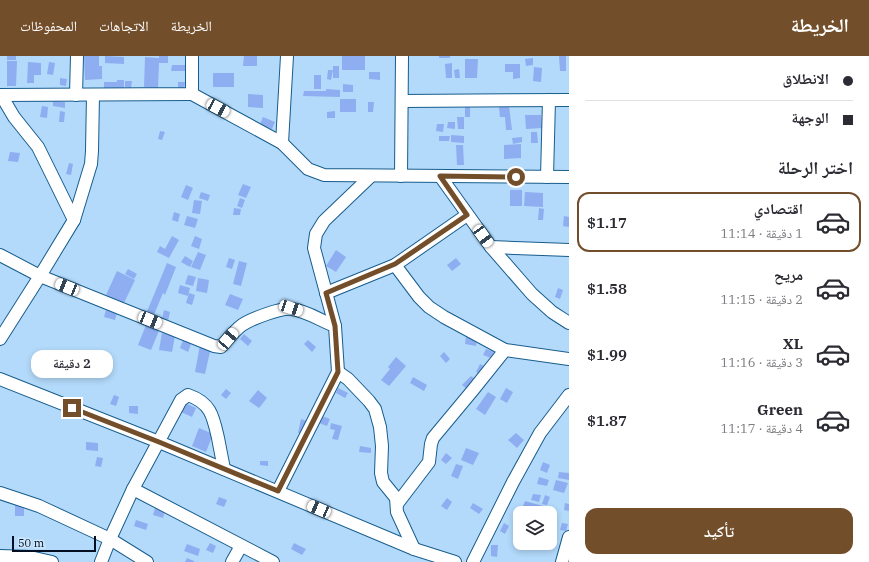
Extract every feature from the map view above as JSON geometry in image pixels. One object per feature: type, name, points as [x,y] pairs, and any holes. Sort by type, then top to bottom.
[{"type":"street","points":[[76,95],[77,56]]},
{"type":"street","points":[[192,56],[192,94]]},
{"type":"street","points":[[282,143],[287,56]]},
{"type":"street","points":[[402,56],[402,176]]},
{"type":"street","points":[[1,95],[192,94],[282,143],[308,169],[324,175],[569,177]]},
{"type":"street","points":[[1,95],[14,117],[38,147],[74,220]]},
{"type":"street","points":[[0,339],[74,220],[91,164],[93,95]]},
{"type":"street","points":[[547,177],[549,100]]},
{"type":"street","points":[[402,101],[569,100]]},
{"type":"street","points":[[278,491],[338,372],[335,326],[314,248],[316,234],[324,221],[371,176]]},
{"type":"street","points":[[440,176],[491,247],[532,294],[552,312],[569,323]]},
{"type":"street","points":[[326,293],[395,264],[467,215]]},
{"type":"street","points":[[491,247],[569,250]]},
{"type":"street","points":[[0,255],[40,276],[214,346],[220,347],[244,324],[274,311],[291,308],[335,326]]},
{"type":"street","points":[[395,264],[419,298],[444,317],[505,350],[569,360]]},
{"type":"street","points":[[397,504],[429,462],[430,444],[433,438],[505,350]]},
{"type":"street","points":[[338,372],[348,379],[376,409],[382,446],[381,473],[383,482],[396,498],[397,512],[414,549]]},
{"type":"street","points":[[0,379],[159,442],[414,549],[451,562]]},
{"type":"street","points":[[101,562],[133,489],[181,400],[188,395],[197,398],[206,405],[214,418],[224,469]]},
{"type":"street","points":[[473,562],[513,482],[540,433],[568,399]]},
{"type":"street","points":[[133,489],[273,562]]},
{"type":"street","points":[[0,493],[40,506],[110,539],[147,562]]},
{"type":"street","points":[[562,562],[569,538]]},
{"type":"street","points":[[232,562],[241,546]]},
{"type":"street","points":[[0,556],[30,557],[52,562]]},
{"type":"building","points":[[7,56],[16,56],[16,60],[7,60]]},
{"type":"building","points":[[84,56],[99,56],[99,66],[102,66],[102,79],[85,80]]},
{"type":"building","points":[[105,56],[124,57],[124,64],[105,63]]},
{"type":"building","points":[[159,56],[168,56],[168,63],[159,63],[158,88],[144,87],[145,57],[159,58]]},
{"type":"building","points":[[244,56],[257,56],[257,66],[243,66]]},
{"type":"building","points":[[342,56],[365,56],[365,70],[342,70]]},
{"type":"building","points":[[439,56],[450,56],[450,58],[439,58]]},
{"type":"building","points":[[559,56],[566,56],[566,71],[560,71]]},
{"type":"building","points":[[533,58],[533,65],[526,66],[525,59]]},
{"type":"building","points":[[465,59],[478,59],[477,78],[465,78]]},
{"type":"building","points":[[7,61],[17,61],[16,86],[7,86]]},
{"type":"building","points":[[28,62],[41,63],[41,75],[34,75],[34,83],[27,83]]},
{"type":"building","points":[[49,62],[55,63],[53,75],[47,74]]},
{"type":"building","points":[[452,63],[452,78],[446,78],[445,64]]},
{"type":"building","points":[[505,64],[520,64],[520,78],[513,79],[513,72],[505,72]]},
{"type":"building","points":[[172,65],[185,65],[185,71],[171,71]]},
{"type":"building","points":[[333,66],[339,66],[339,78],[333,78]]},
{"type":"building","points":[[534,67],[542,68],[541,82],[533,81]]},
{"type":"building","points":[[459,69],[460,78],[455,78],[454,70]]},
{"type":"building","points":[[328,70],[333,70],[331,80],[327,79]]},
{"type":"building","points":[[369,72],[380,72],[380,80],[369,79]]},
{"type":"building","points":[[213,73],[234,73],[234,87],[213,87]]},
{"type":"building","points":[[314,75],[321,75],[321,89],[314,89]]},
{"type":"building","points":[[60,78],[67,79],[66,86],[60,85]]},
{"type":"building","points":[[117,80],[124,80],[124,92],[104,91],[104,82],[117,82]]},
{"type":"building","points":[[125,81],[132,81],[131,88],[125,87]]},
{"type":"building","points":[[178,82],[185,82],[184,90],[178,89]]},
{"type":"building","points":[[343,84],[353,85],[353,92],[343,92]]},
{"type":"building","points":[[326,89],[340,90],[340,97],[303,96],[304,91],[326,91]]},
{"type":"building","points":[[248,94],[263,95],[263,108],[248,107]]},
{"type":"building","points":[[340,99],[356,99],[356,112],[340,112]]},
{"type":"building","points":[[53,101],[65,102],[65,108],[53,106]]},
{"type":"building","points":[[368,102],[374,102],[373,112],[368,112]]},
{"type":"building","points":[[42,106],[48,107],[47,118],[40,117]]},
{"type":"building","points":[[465,106],[470,106],[470,117],[465,117]]},
{"type":"building","points":[[509,106],[512,130],[506,130],[505,117],[500,117],[499,107]]},
{"type":"building","points":[[60,111],[65,112],[64,122],[59,122]]},
{"type":"building","points":[[335,111],[335,118],[327,118],[327,112]]},
{"type":"building","points":[[525,115],[541,115],[542,128],[526,129]]},
{"type":"building","points":[[263,117],[275,122],[272,129],[260,124]]},
{"type":"building","points":[[457,117],[464,117],[464,129],[458,129]]},
{"type":"building","points":[[448,122],[455,122],[455,129],[447,128]]},
{"type":"building","points":[[437,124],[444,124],[443,132],[436,131]]},
{"type":"building","points":[[160,131],[165,132],[162,140],[158,139]]},
{"type":"building","points":[[531,132],[537,132],[538,143],[531,143]]},
{"type":"building","points":[[451,135],[464,136],[464,143],[451,142]]},
{"type":"building","points":[[439,136],[450,136],[449,141],[439,141]]},
{"type":"building","points":[[522,137],[522,142],[513,144],[512,138]]},
{"type":"building","points":[[521,144],[521,158],[504,159],[504,145]]},
{"type":"building","points":[[456,145],[463,145],[464,165],[457,165]]},
{"type":"building","points":[[10,152],[20,153],[18,162],[8,161]]},
{"type":"building","points":[[69,163],[73,164],[71,175],[66,174]]},
{"type":"building","points":[[243,184],[251,187],[246,198],[238,195]]},
{"type":"building","points":[[186,185],[193,188],[188,200],[181,197]]},
{"type":"building","points":[[510,190],[522,190],[522,206],[510,206]]},
{"type":"building","points":[[201,192],[210,195],[208,201],[199,198]]},
{"type":"building","points":[[525,192],[543,193],[543,207],[524,206]]},
{"type":"building","points":[[240,198],[245,200],[242,208],[237,206]]},
{"type":"building","points":[[194,200],[202,201],[200,214],[192,213]]},
{"type":"building","points":[[234,208],[241,209],[240,215],[233,215]]},
{"type":"building","points":[[539,208],[544,209],[543,220],[538,220]]},
{"type":"building","points":[[174,212],[180,214],[178,222],[172,220]]},
{"type":"building","points":[[187,216],[198,219],[195,228],[184,225]]},
{"type":"building","points":[[564,216],[569,217],[569,227],[563,226]]},
{"type":"building","points":[[172,236],[179,240],[169,258],[157,252],[160,246],[165,249]]},
{"type":"building","points":[[195,236],[202,239],[199,249],[191,246]]},
{"type":"building","points":[[336,250],[346,257],[336,272],[326,266]]},
{"type":"building","points":[[198,252],[206,255],[200,270],[191,267]]},
{"type":"building","points":[[185,256],[193,261],[190,267],[181,262]]},
{"type":"building","points":[[229,258],[235,260],[232,269],[226,267]]},
{"type":"building","points":[[456,258],[461,264],[452,271],[447,265]]},
{"type":"building","points":[[239,261],[247,263],[241,286],[233,284]]},
{"type":"building","points":[[167,263],[176,267],[165,295],[163,293],[153,317],[146,314]]},
{"type":"building","points":[[128,269],[137,274],[134,279],[125,274]]},
{"type":"building","points":[[117,271],[135,280],[124,303],[106,295]]},
{"type":"building","points":[[188,275],[196,277],[193,286],[185,284]]},
{"type":"building","points":[[198,278],[209,280],[207,293],[196,291]]},
{"type":"building","points":[[180,285],[190,288],[188,296],[178,293]]},
{"type":"building","points":[[558,288],[563,290],[560,299],[555,297]]},
{"type":"building","points":[[189,293],[195,295],[192,305],[186,303]]},
{"type":"building","points":[[230,294],[243,299],[238,310],[225,305]]},
{"type":"building","points":[[106,310],[117,313],[115,320],[104,317]]},
{"type":"building","points":[[164,310],[170,312],[168,321],[162,319]]},
{"type":"building","points":[[148,320],[161,326],[151,350],[138,345]]},
{"type":"building","points":[[162,333],[175,336],[172,352],[159,350]]},
{"type":"building","points":[[244,334],[252,341],[248,346],[240,339]]},
{"type":"building","points":[[466,337],[477,338],[476,346],[465,344]]},
{"type":"building","points":[[183,340],[191,344],[188,352],[180,348]]},
{"type":"building","points":[[308,340],[316,347],[312,352],[304,344]]},
{"type":"building","points":[[200,345],[211,347],[205,374],[195,372]]},
{"type":"building","points":[[486,349],[494,352],[491,358],[483,355]]},
{"type":"building","points":[[444,352],[450,359],[446,363],[440,356]]},
{"type":"building","points":[[396,357],[406,366],[389,386],[381,380],[390,369],[388,367]]},
{"type":"building","points":[[82,362],[92,366],[89,376],[79,373]]},
{"type":"building","points":[[480,364],[486,367],[482,375],[476,372]]},
{"type":"building","points":[[471,376],[477,380],[468,390],[462,385]]},
{"type":"building","points":[[413,377],[427,385],[424,391],[410,383]]},
{"type":"building","points":[[338,388],[348,393],[345,398],[336,393]]},
{"type":"building","points":[[506,388],[513,392],[507,403],[500,399]]},
{"type":"building","points":[[226,389],[231,393],[226,399],[221,395]]},
{"type":"building","points":[[258,390],[267,398],[259,408],[249,401]]},
{"type":"building","points":[[488,392],[496,397],[485,415],[476,409]]},
{"type":"building","points":[[114,395],[119,397],[116,406],[110,404]]},
{"type":"building","points":[[185,403],[196,408],[192,417],[181,412]]},
{"type":"building","points":[[129,406],[138,406],[138,414],[129,413]]},
{"type":"building","points":[[322,416],[330,419],[327,426],[319,423]]},
{"type":"building","points":[[301,419],[307,421],[304,434],[298,433]]},
{"type":"building","points":[[331,423],[342,426],[338,440],[332,439],[335,430],[330,429]]},
{"type":"building","points":[[199,428],[213,434],[206,452],[192,446]]},
{"type":"building","points":[[516,433],[524,440],[517,448],[508,440]]},
{"type":"building","points":[[86,442],[98,443],[98,451],[86,450]]},
{"type":"building","points":[[360,446],[371,448],[371,453],[359,452]]},
{"type":"building","points":[[466,448],[479,453],[473,465],[461,460]]},
{"type":"building","points":[[446,453],[452,458],[446,464],[441,460]]},
{"type":"building","points":[[97,457],[103,458],[101,467],[95,466]]},
{"type":"building","points":[[260,461],[268,461],[268,466],[260,465]]},
{"type":"building","points":[[543,462],[550,465],[547,473],[540,470]]},
{"type":"building","points":[[456,464],[463,466],[458,479],[451,476]]},
{"type":"building","points":[[559,472],[569,473],[569,480],[558,478]]},
{"type":"building","points":[[539,477],[549,480],[547,486],[537,484]]},
{"type":"building","points":[[556,480],[568,483],[564,493],[553,490]]},
{"type":"building","points":[[533,494],[541,495],[539,502],[531,500]]},
{"type":"building","points":[[545,495],[550,497],[547,505],[542,504]]},
{"type":"building","points":[[219,497],[227,500],[224,507],[216,504]]},
{"type":"building","points":[[447,498],[452,502],[447,510],[441,506]]},
{"type":"building","points":[[525,501],[543,506],[523,506]]},
{"type":"building","points":[[473,503],[483,509],[479,514],[470,508]]},
{"type":"building","points":[[565,503],[569,504],[569,511],[564,510]]},
{"type":"building","points":[[15,504],[24,504],[24,516],[15,516]]},
{"type":"building","points":[[155,508],[165,511],[163,518],[153,515]]},
{"type":"building","points":[[136,520],[148,524],[146,530],[134,526]]},
{"type":"building","points":[[504,523],[509,526],[505,534],[500,531]]},
{"type":"building","points":[[562,523],[568,524],[566,531],[560,530]]},
{"type":"building","points":[[210,543],[216,546],[213,553],[206,550]]},
{"type":"building","points":[[294,543],[306,549],[302,555],[291,549]]},
{"type":"building","points":[[187,544],[200,549],[198,556],[184,551]]},
{"type":"building","points":[[491,545],[498,545],[497,557],[491,556]]},
{"type":"building","points":[[187,558],[194,561],[194,562],[185,562]]},
{"type":"route","points":[[72,408],[278,491],[338,372],[335,326],[326,293],[395,264],[467,215],[440,176],[516,177]]}]
